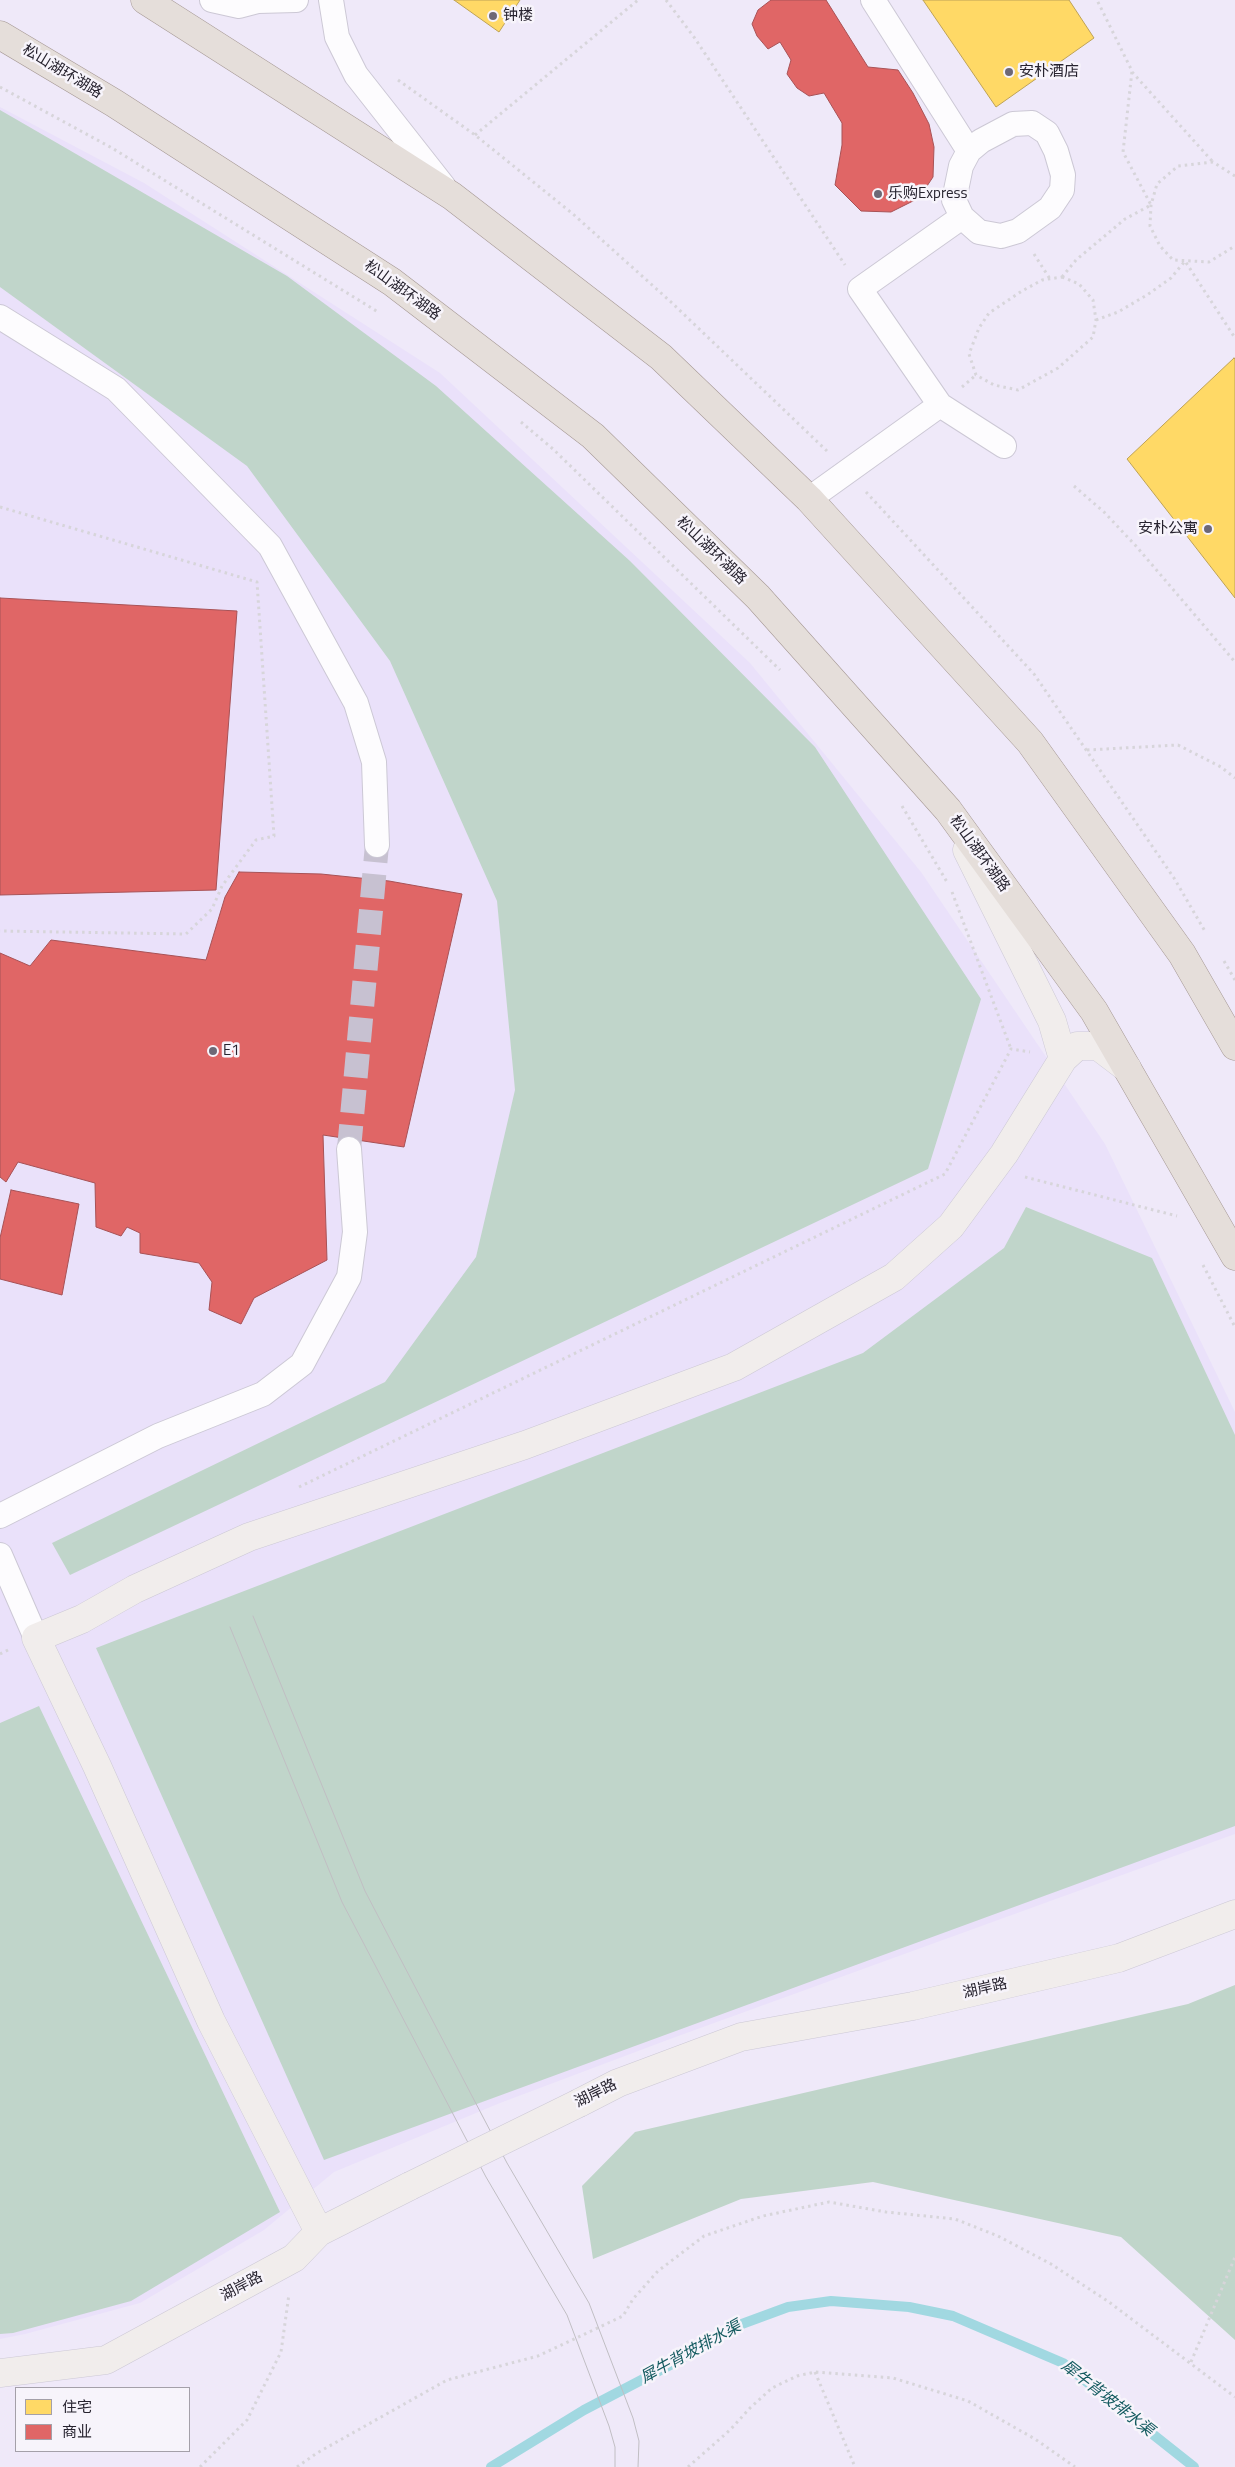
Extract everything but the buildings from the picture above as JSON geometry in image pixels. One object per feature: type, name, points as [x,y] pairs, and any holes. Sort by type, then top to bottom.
[{"type":"main road","points":[[145,0],[452,196],[661,357],[809,499],[1030,742],[1182,954],[1235,1046]]},
{"type":"main road","name":"松山湖环湖路","points":[[0,35],[114,103],[392,282],[593,436],[758,597],[948,810],[1094,1012],[1235,1256]]},
{"type":"street","points":[[212,0],[239,6],[258,1],[296,0]]},
{"type":"street","points":[[331,0],[337,37],[356,75],[452,196]]},
{"type":"street","points":[[873,0],[969,151]]},
{"type":"street","points":[[1032,123],[1047,133],[1056,151],[1063,175],[1062,190],[1050,208],[1018,231],[1000,236],[979,232],[962,216],[954,200],[961,166],[969,151],[982,141],[1013,124],[1032,123]]},
{"type":"street","points":[[962,216],[860,289],[940,405],[1004,446]]},
{"type":"street","points":[[0,317],[116,389],[270,546],[356,703],[374,762],[376,845]]},
{"type":"street","points":[[809,499],[940,405]]},
{"type":"street","points":[[948,810],[1052,1021],[1063,1059]]},
{"type":"street","points":[[36,1638],[82,1619],[135,1588],[249,1537],[525,1445],[734,1367],[894,1277],[951,1226],[993,1169],[1063,1059],[1077,1046],[1098,1046],[1127,1068]]},
{"type":"street","points":[[0,1516],[158,1436],[263,1394],[302,1364],[349,1277],[355,1232],[348,1149]]},
{"type":"street","points":[[0,1555],[211,2021],[318,2232]]},
{"type":"street","name":"湖岸路","points":[[0,2373],[106,2360],[294,2258],[318,2232],[618,2083],[741,2037],[913,2006],[1119,1958],[1235,1914]]},
{"type":"path","points":[[475,135],[638,0]]},
{"type":"path","points":[[666,0],[705,53],[860,289]]},
{"type":"path","points":[[1098,1],[1132,71],[1213,162],[1235,176]]},
{"type":"path","points":[[1132,71],[1124,152],[1151,205]]},
{"type":"path","points":[[397,79],[475,135],[573,214],[664,295],[846,471],[1034,674],[1174,878],[1210,938]]},
{"type":"path","points":[[0,87],[112,148],[379,312]]},
{"type":"path","points":[[1213,162],[1178,166],[1157,184],[1151,205],[1150,226],[1160,246],[1173,260],[1209,262],[1235,246]]},
{"type":"path","points":[[1062,277],[1076,260],[1126,219],[1151,205]]},
{"type":"path","points":[[1096,320],[1118,312],[1147,294],[1171,278],[1185,261]]},
{"type":"path","points":[[1185,261],[1235,338]]},
{"type":"path","points":[[1062,277],[1079,284],[1092,300],[1096,320],[1092,337],[1077,353],[1058,368],[1018,390],[994,385],[976,375],[969,354],[979,328],[989,313],[1022,290],[1042,280],[1062,277]]},
{"type":"path","points":[[517,418],[553,449],[785,675]]},
{"type":"path","points":[[1074,486],[1104,512],[1136,546],[1235,662]]},
{"type":"path","points":[[0,508],[257,582],[274,836],[256,840],[222,886],[212,909],[186,934],[0,931]]},
{"type":"path","points":[[1086,750],[1178,745],[1222,767],[1235,778]]},
{"type":"path","points":[[901,805],[950,888],[1011,1049],[945,1174]]},
{"type":"path","points":[[1220,954],[1235,980]]},
{"type":"path","points":[[1011,1049],[1063,1059]]},
{"type":"path","points":[[297,1487],[945,1174],[993,1169],[1178,1216]]},
{"type":"path","points":[[1174,1208],[1182,1225]]},
{"type":"path","points":[[1200,1259],[1235,1327]]},
{"type":"path","points":[[297,2467],[447,2380],[538,2356],[623,2316],[633,2299],[658,2271],[704,2236],[763,2216],[829,2202],[886,2212],[955,2219],[998,2236],[1051,2264],[1109,2302],[1235,2397]]},
{"type":"path","points":[[1191,2362],[1235,2257]]},
{"type":"path","points":[[200,2467],[248,2420],[281,2352],[294,2258]]},
{"type":"path","points":[[688,2467],[730,2430],[772,2388],[798,2376],[816,2372],[893,2378],[968,2401],[1035,2439],[1075,2467]]},
{"type":"path","points":[[816,2372],[855,2467]]},
{"type":"shaded area","points":[[0,107],[144,183],[440,373],[750,663],[921,872],[1105,1144],[1235,1412],[1235,1834],[670,2039],[500,2103],[334,2172],[264,2230],[140,2303],[0,2339]]},
{"type":"green space","points":[[0,110],[287,276],[436,386],[630,561],[815,747],[981,999],[928,1169],[70,1575],[52,1543],[385,1382],[476,1257],[515,1090],[497,901],[390,661],[247,466],[0,287]]},
{"type":"green space","points":[[1026,1207],[1152,1258],[1235,1435],[1235,1826],[324,2160],[96,1648],[863,1353],[1004,1248]]},
{"type":"green space","points":[[39,1706],[280,2212],[131,2301],[13,2333],[0,2334],[0,1723]]},
{"type":"green space","points":[[1235,1985],[1235,2340],[1121,2237],[873,2182],[741,2199],[593,2259],[582,2186],[635,2132],[1188,2004]]},
{"type":"waterway","name":"犀牛背坡排水渠","points":[[491,2467],[584,2410],[674,2363],[731,2328],[788,2307],[831,2301],[909,2307],[953,2316],[1063,2363],[1194,2467]]},
{"type":"tunnel","points":[[349,1149],[377,845]]},
{"type":"tram line","points":[[253,1616],[365,1891],[507,2163],[589,2303],[633,2418],[639,2441],[638,2467]]},
{"type":"tram line","points":[[230,1627],[342,1902],[486,2177],[567,2315],[609,2426],[615,2447],[615,2467]]},
{"type":"place","name":"钟楼","points":[[493,16]]},
{"type":"place","name":"安朴酒店","points":[[1009,72]]},
{"type":"place","name":"乐购Express","points":[[878,194]]},
{"type":"place","name":"安朴公寓","points":[[1208,529]]},
{"type":"place","name":"E1","points":[[213,1051]]}]
